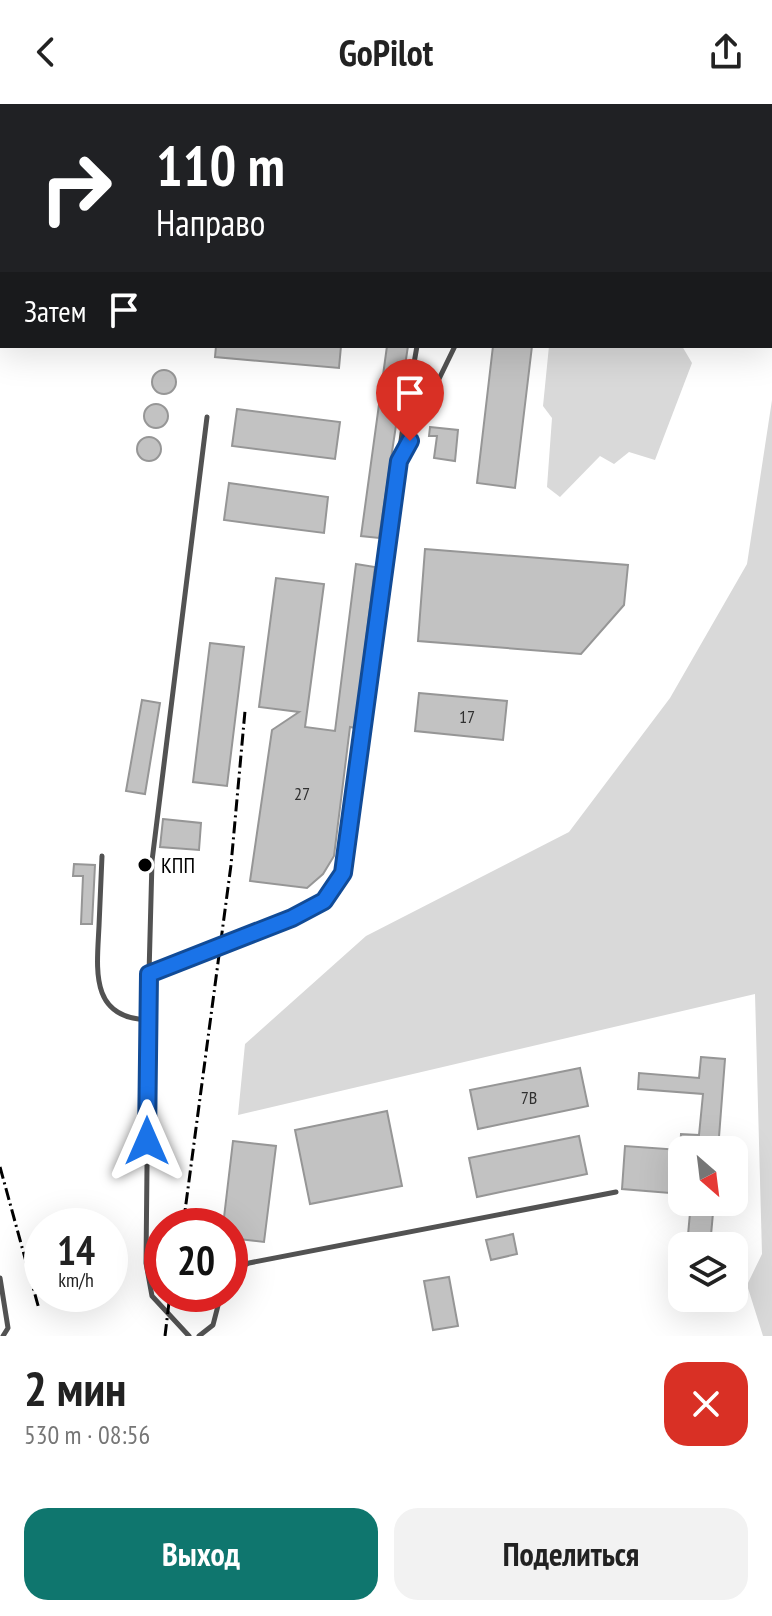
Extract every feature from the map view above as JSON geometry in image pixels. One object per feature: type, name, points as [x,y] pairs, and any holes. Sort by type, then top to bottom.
[{"type":"lane","points":[[149,974],[292,918],[324,901],[343,873],[417,348]]},
{"type":"lane","points":[[399,461],[454,348]]},
{"type":"lane","points":[[189,1336],[152,1296],[146,1263],[148,1020],[152,861],[207,417]]},
{"type":"lane","points":[[102,856],[98,985],[111,1007],[121,1014],[129,1019],[148,1020]]},
{"type":"lane","points":[[248,1263],[616,1192]]},
{"type":"lane","points":[[0,1278],[8,1328],[3,1336]]},
{"type":"lane","points":[[199,1336],[213,1325],[216,1312]]},
{"type":"shaded area","points":[[549,348],[683,348],[692,363],[655,460],[629,452],[614,464],[600,456],[560,497],[547,487],[552,418],[543,406]]},
{"type":"shaded area","points":[[772,400],[772,1336],[763,1336],[748,1288],[762,1254],[755,994],[238,1115],[245,1044],[366,936],[569,832],[670,698],[747,564]]},
{"type":"building","points":[[216,348],[341,348],[339,368],[215,357]]},
{"type":"building","points":[[387,348],[408,348],[379,538],[361,536]]},
{"type":"building","points":[[493,348],[532,348],[515,488],[477,483]]},
{"type":"building","points":[[164,370],[172,374],[176,382],[172,390],[164,394],[156,390],[152,382],[156,374]]},
{"type":"building","points":[[156,404],[167,411],[168,416],[161,427],[156,428],[145,421],[144,416],[151,405]]},
{"type":"building","points":[[237,409],[340,422],[335,459],[232,446]]},
{"type":"building","points":[[430,427],[458,430],[455,461],[434,458],[437,436],[429,436]]},
{"type":"building","points":[[149,437],[157,441],[161,449],[157,457],[149,461],[141,457],[137,449],[141,441]]},
{"type":"building","points":[[229,483],[328,497],[324,533],[224,520]]},
{"type":"building","points":[[425,549],[628,565],[624,605],[581,654],[418,641]]},
{"type":"building","points":[[356,564],[375,567],[355,728],[350,727],[334,856],[323,874],[307,888],[250,881],[272,730],[299,712],[259,707],[276,578],[324,584],[305,727],[335,731]]},
{"type":"building","points":[[210,643],[244,647],[227,786],[193,782]]},
{"type":"building","points":[[419,693],[507,701],[503,740],[415,731]]},
{"type":"building","points":[[142,700],[160,703],[145,794],[126,791]]},
{"type":"building","points":[[163,819],[201,823],[199,850],[160,847]]},
{"type":"building","points":[[74,864],[95,865],[92,924],[81,924],[83,876],[73,876]]},
{"type":"building","points":[[701,1057],[725,1059],[719,1136],[681,1136],[699,1135],[703,1094],[638,1089],[639,1073],[699,1078]]},
{"type":"building","points":[[580,1068],[588,1106],[478,1129],[470,1090]]},
{"type":"building","points":[[387,1111],[402,1186],[310,1204],[295,1130]]},
{"type":"building","points":[[579,1136],[587,1174],[477,1197],[469,1158]]},
{"type":"building","points":[[233,1141],[276,1146],[264,1242],[248,1240],[248,1208],[225,1208]]},
{"type":"building","points":[[625,1146],[668,1149],[668,1193],[622,1189]]},
{"type":"building","points":[[690,1216],[713,1216],[711,1232],[688,1232]]},
{"type":"building","points":[[513,1234],[517,1254],[491,1260],[486,1240]]},
{"type":"building","points":[[449,1277],[458,1326],[433,1330],[424,1281]]},
{"type":"railway","points":[[185,1208],[231,865],[245,711]]},
{"type":"railway","points":[[0,1167],[24,1254]]},
{"type":"railway","points":[[165,1336],[168,1312]]},
{"type":"place","name":"КПП","points":[[145,865]]},
{"type":"route","points":[[147,1141],[149,974],[292,918],[324,901],[343,873],[399,461],[410,441]]}]
